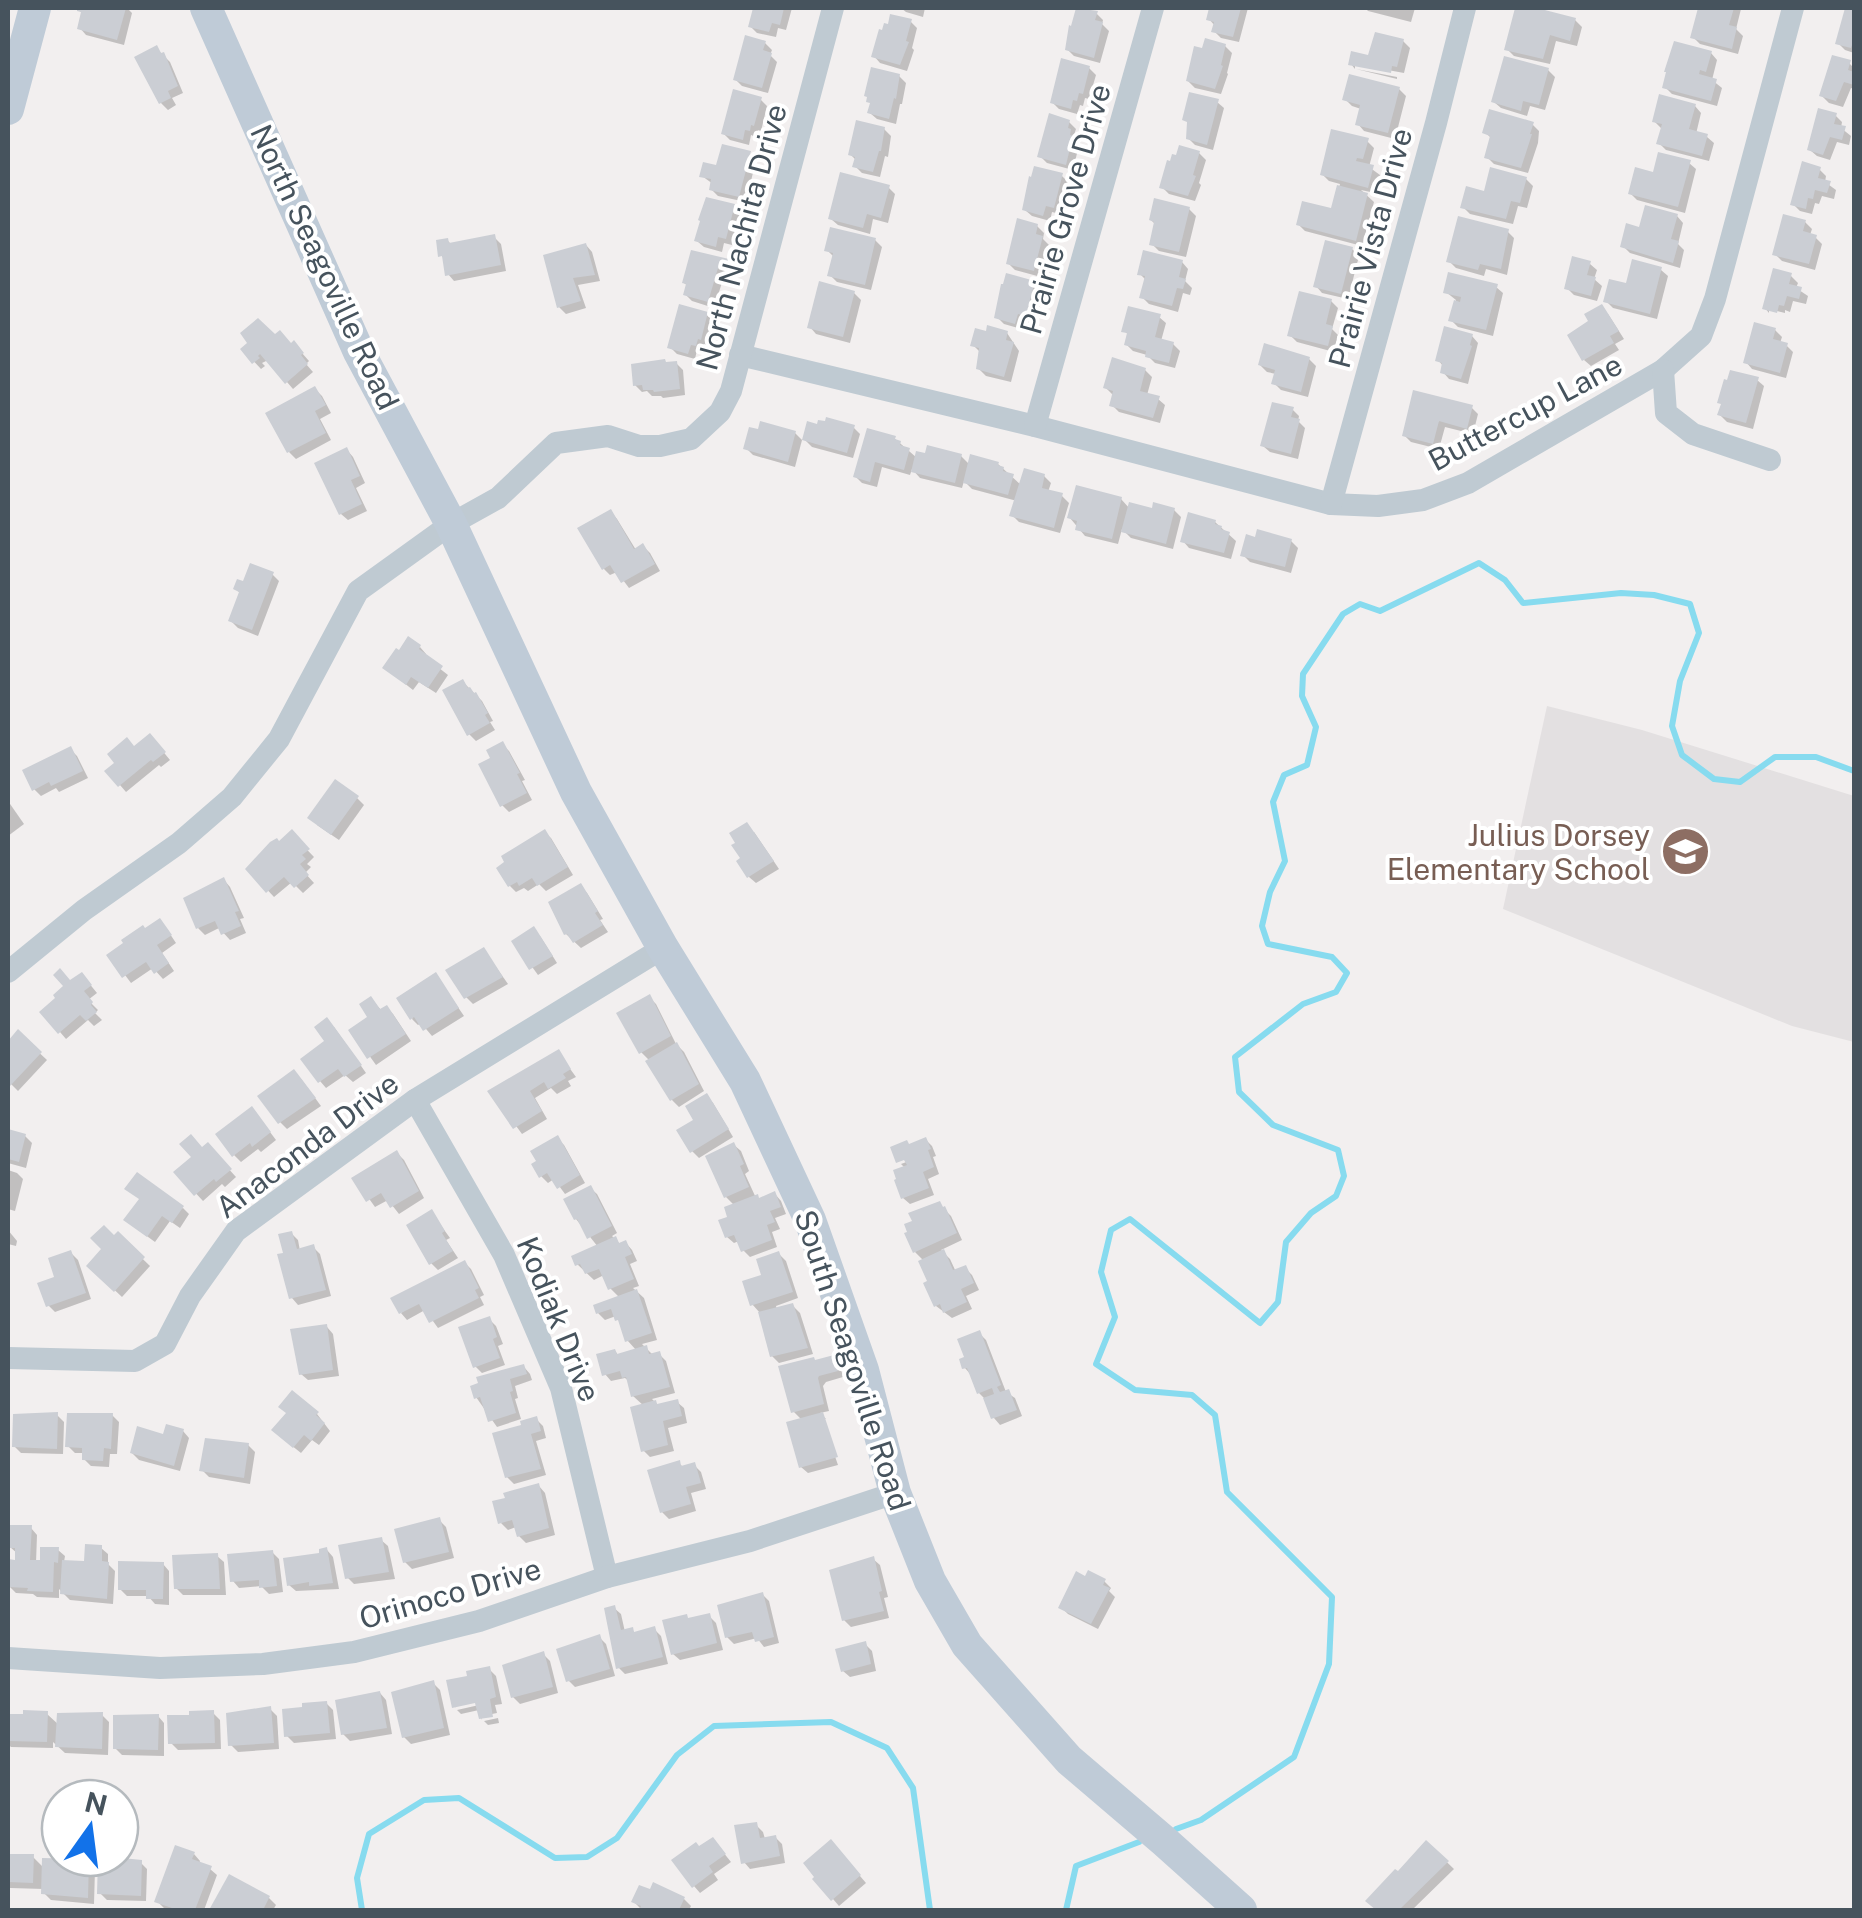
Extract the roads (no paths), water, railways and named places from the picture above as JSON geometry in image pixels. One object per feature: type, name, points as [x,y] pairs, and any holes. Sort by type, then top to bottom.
[{"type":"street","points":[[8,108],[34,8]]},
{"type":"street","name":"North Seagoville Road","points":[[206,8],[360,352],[451,524]]},
{"type":"street","name":"North Nachita Drive","points":[[8,972],[232,797],[280,739],[358,590],[451,524],[498,498],[556,443],[608,436],[639,446],[660,446],[691,440],[720,412],[731,391],[833,8]]},
{"type":"street","name":"Prairie Grove Drive","points":[[1036,426],[1153,8]]},
{"type":"street","name":"Prairie Vista Drive","points":[[1332,504],[1465,8]]},
{"type":"street","name":"Buttercup Lane","points":[[740,355],[1036,426],[1332,504],[1378,506],[1422,500],[1468,484],[1663,370],[1701,336],[1715,298],[1793,8]]},
{"type":"street","points":[[1663,370],[1666,413],[1693,434],[1770,460]]},
{"type":"street","name":"South Seagoville Road","points":[[451,524],[576,792],[663,948],[745,1081],[810,1220],[863,1370],[895,1492],[930,1581],[967,1645],[1069,1760],[1242,1910]]},
{"type":"street","name":"Anaconda Drive","points":[[8,1358],[135,1362],[164,1344],[190,1296],[236,1231],[415,1100],[663,948]]},
{"type":"street","name":"Kodiak Drive","points":[[415,1100],[504,1255],[561,1388],[608,1577]]},
{"type":"street","name":"Orinoco Drive","points":[[8,1658],[160,1668],[262,1664],[336,1654],[479,1621],[608,1577],[750,1541],[895,1492]]},
{"type":"waterway","points":[[1176,1829],[1201,1820],[1294,1757],[1329,1664],[1332,1597],[1227,1492],[1215,1415],[1192,1395],[1135,1390],[1096,1364],[1115,1317],[1101,1272],[1111,1230],[1130,1219],[1260,1323],[1278,1302],[1286,1242],[1311,1213],[1336,1196],[1344,1176],[1338,1150],[1273,1125],[1239,1092],[1235,1057],[1303,1004],[1336,992],[1347,973],[1332,957],[1268,944],[1262,926],[1270,892],[1285,861],[1273,802],[1284,775],[1307,765],[1316,727],[1302,696],[1303,674],[1343,614],[1360,604],[1380,611],[1479,563],[1505,580],[1523,603],[1621,593],[1654,595],[1690,604],[1699,633],[1680,681],[1672,726],[1682,755],[1714,779],[1740,782],[1775,757],[1816,757],[1854,771]]},
{"type":"waterway","points":[[362,1910],[357,1878],[369,1834],[424,1800],[459,1798],[555,1858],[587,1857],[617,1838],[677,1755],[714,1726],[831,1722],[887,1748],[913,1788],[930,1910]]},
{"type":"waterway","points":[[1066,1910],[1076,1866],[1139,1842]]},
{"type":"place","name":"Julius Dorsey Elementary School","points":[[1685,852]]}]
